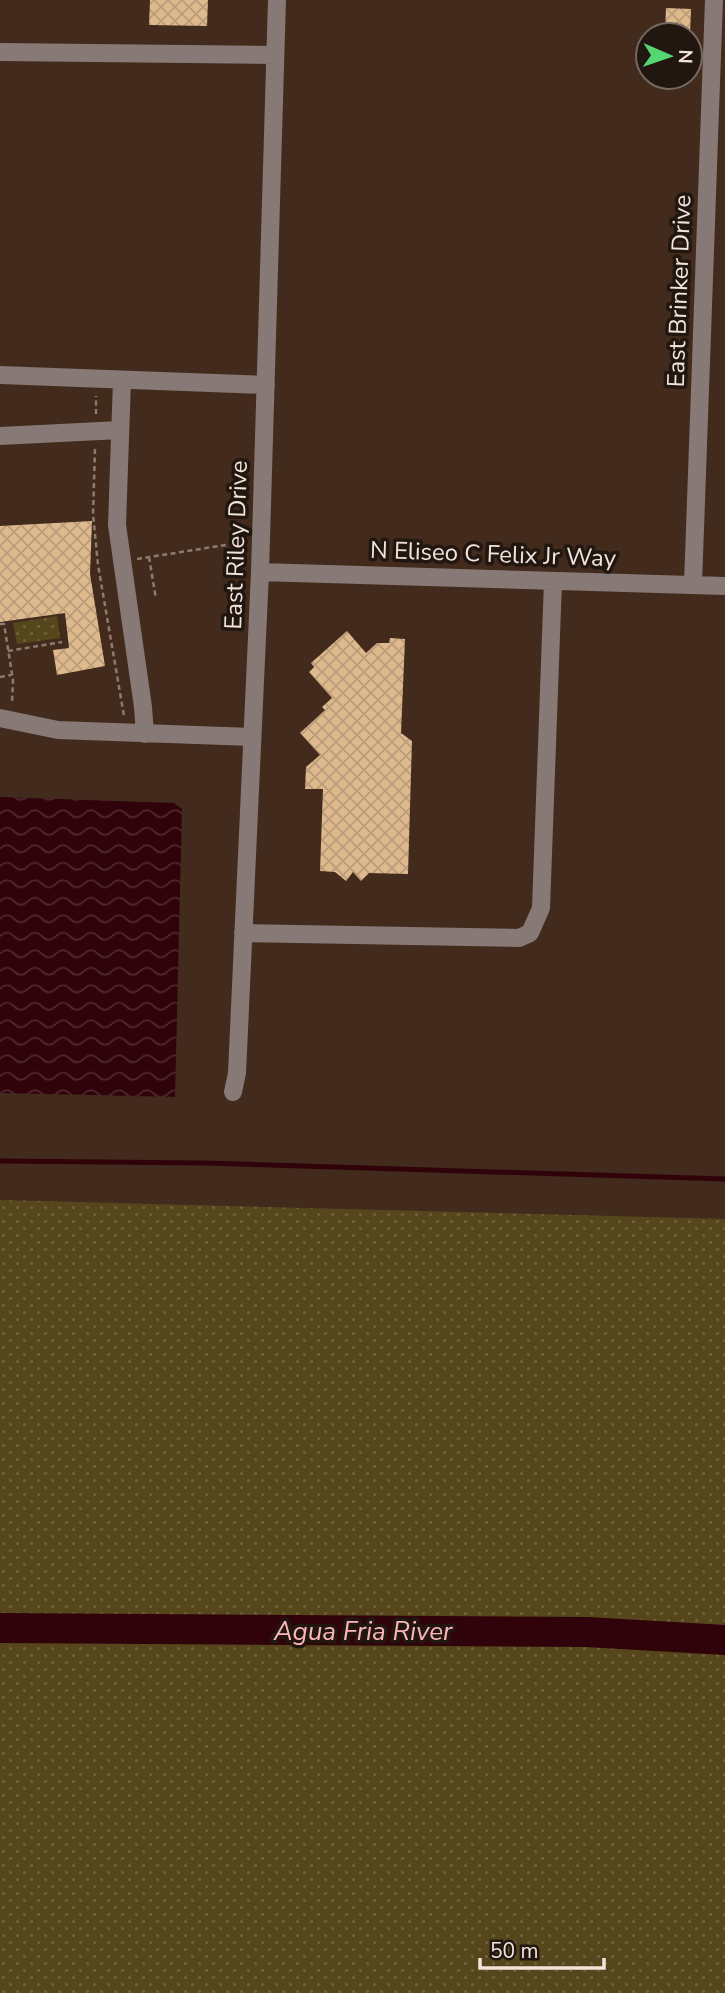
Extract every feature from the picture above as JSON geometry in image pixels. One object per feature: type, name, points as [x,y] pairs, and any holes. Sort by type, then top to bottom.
[{"type":"street","name":"East Riley Drive","points":[[233,1092],[237,1073],[260,572],[277,0]]},
{"type":"street","name":"East Brinker Drive","points":[[692,584],[714,0]]},
{"type":"street","points":[[0,51],[275,55]]},
{"type":"street","points":[[0,375],[265,385]]},
{"type":"street","points":[[122,380],[117,525],[145,734]]},
{"type":"street","points":[[0,436],[120,430]]},
{"type":"street","name":"N Eliseo C Felix Jr Way","points":[[260,572],[725,586]]},
{"type":"street","points":[[243,933],[519,938],[530,933],[541,908],[554,581]]},
{"type":"street","points":[[6,711],[58,730],[252,737]]},
{"type":"path","points":[[96,396],[93,514],[125,719]]},
{"type":"path","points":[[120,561],[238,543]]},
{"type":"path","points":[[149,557],[156,599]]},
{"type":"path","points":[[0,624],[4,624],[12,675],[6,711]]},
{"type":"path","points":[[8,651],[62,642]]},
{"type":"path","points":[[0,677],[12,675]]},
{"type":"shaded area","points":[[57,616],[60,638],[17,644],[13,623]]},
{"type":"shaded area","points":[[0,1200],[725,1219],[725,1993],[0,1993]]},
{"type":"water","points":[[0,797],[174,803],[182,809],[175,1097],[0,1093]]},
{"type":"building","points":[[150,0],[208,0],[207,26],[149,25]]},
{"type":"building","points":[[666,8],[691,9],[691,21],[666,21]]},
{"type":"building","points":[[92,521],[90,574],[105,666],[57,675],[53,650],[69,648],[65,613],[0,622],[0,526]]},
{"type":"building","points":[[347,631],[366,653],[377,643],[389,643],[390,638],[405,639],[401,733],[412,741],[408,874],[369,873],[361,881],[353,872],[346,881],[335,872],[320,871],[323,789],[305,789],[306,767],[320,755],[300,733],[325,710],[322,707],[332,698],[309,672],[314,667],[311,663]]},
{"type":"waterway","points":[[0,1161],[205,1163],[725,1179]]},
{"type":"waterway","name":"Agua Fria River","points":[[0,1628],[587,1632],[725,1640]]}]
